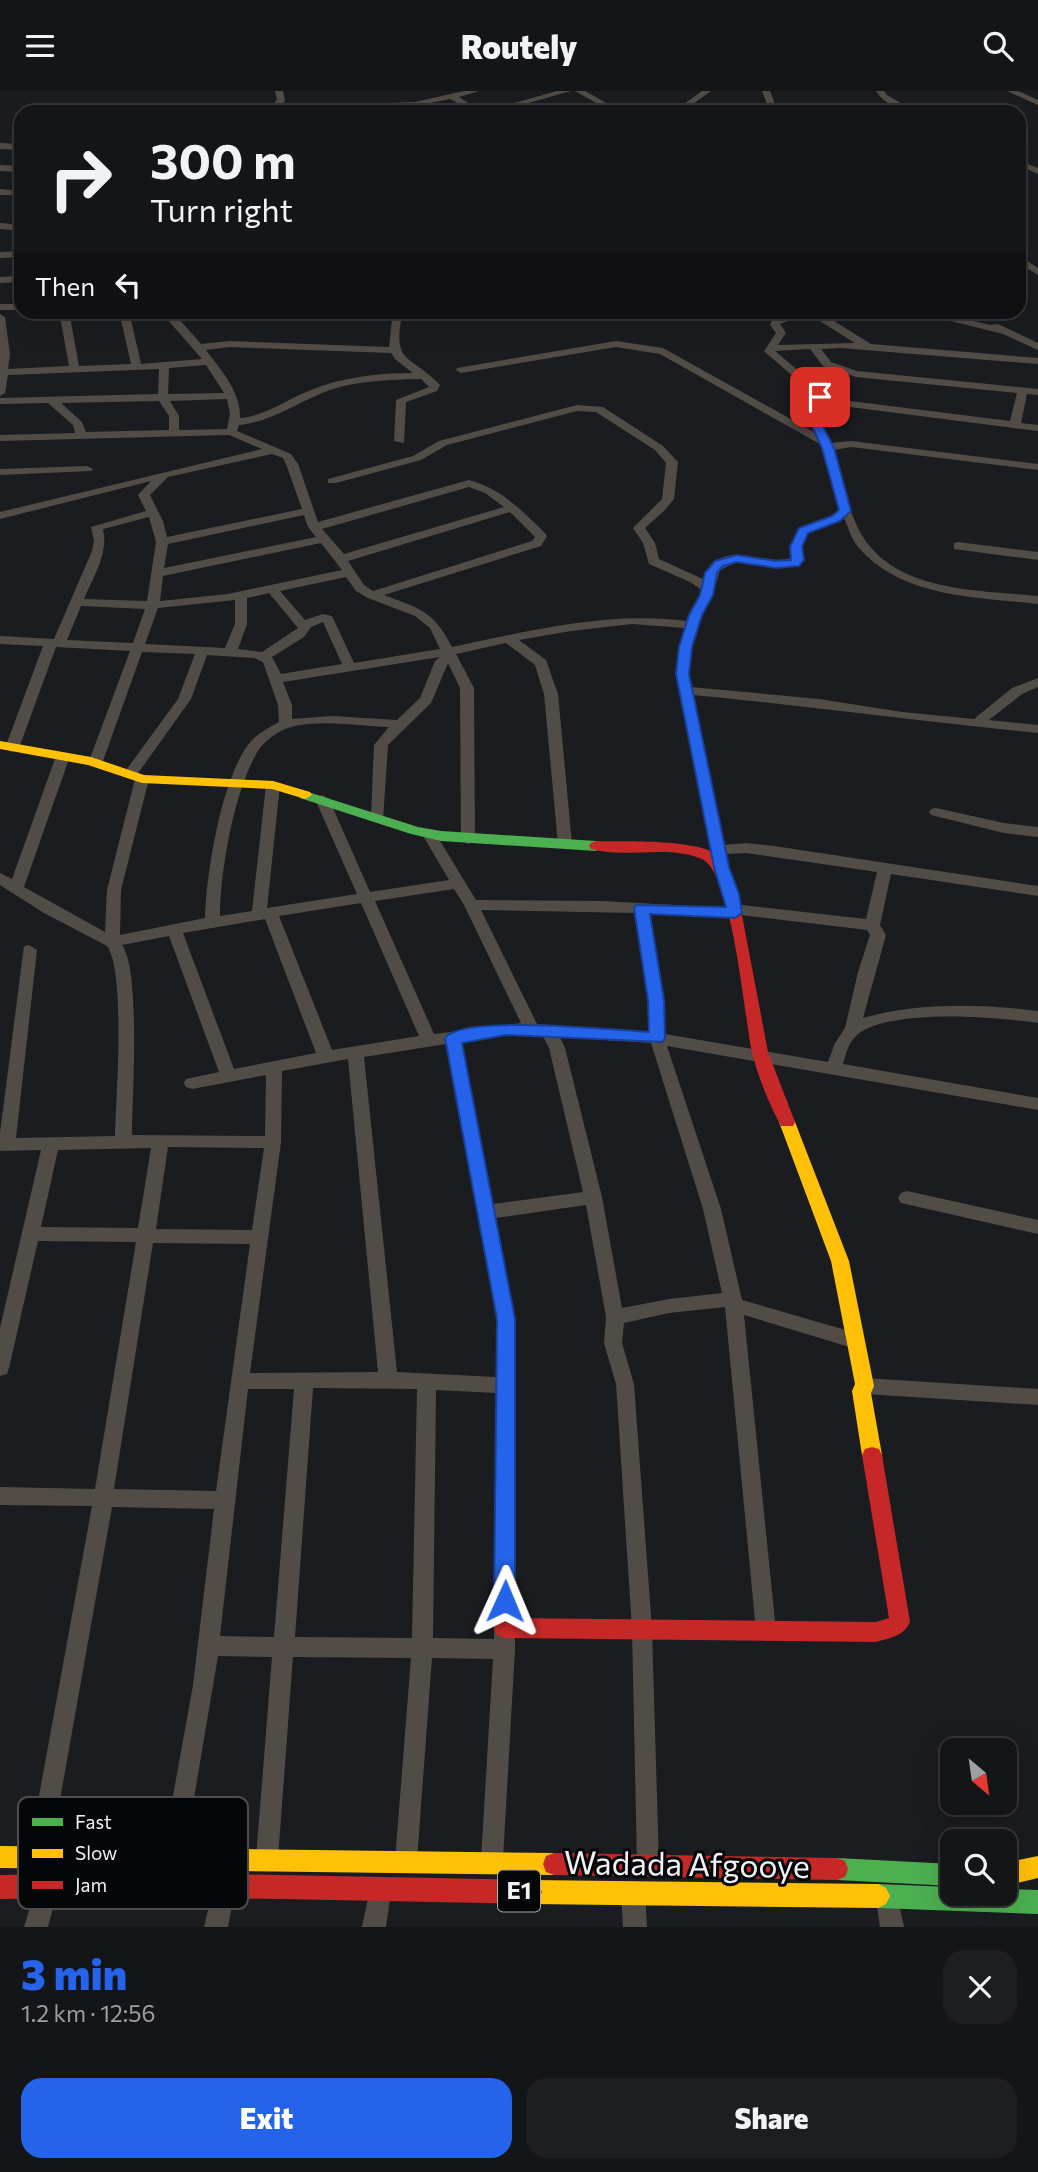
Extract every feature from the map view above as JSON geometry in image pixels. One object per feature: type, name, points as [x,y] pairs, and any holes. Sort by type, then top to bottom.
[{"type":"main road","points":[[6,746],[96,761],[137,776],[273,785],[429,834],[468,839],[695,851],[715,860],[720,859],[734,911],[761,1055],[840,1261],[865,1386],[861,1391],[862,1399],[900,1622],[892,1628],[876,1632],[642,1629],[504,1638]]},
{"type":"main road","name":"Wadada Afgooye","points":[[0,1857],[18,1857]]},
{"type":"main road","name":"Wadada Afgooye","points":[[248,1861],[406,1860],[648,1867],[765,1866],[940,1874]]},
{"type":"main road","points":[[1017,1872],[1038,1867]]},
{"type":"main road","name":"Wadada Afgooye","points":[[0,1887],[18,1887]]},
{"type":"main road","name":"Wadada Afgooye","points":[[248,1887],[888,1896],[1038,1902]]},
{"type":"street","points":[[387,105],[415,104],[449,94],[475,91]]},
{"type":"street","points":[[513,105],[567,91]]},
{"type":"street","points":[[579,91],[605,105]]},
{"type":"street","points":[[687,105],[706,91]]},
{"type":"street","points":[[880,91],[884,97],[899,105]]},
{"type":"street","points":[[1011,91],[1038,103]]},
{"type":"street","points":[[449,94],[467,105]]},
{"type":"street","points":[[0,317],[5,354],[0,393]]},
{"type":"street","points":[[64,319],[72,346],[74,369]]},
{"type":"street","points":[[126,319],[137,367]]},
{"type":"street","points":[[175,319],[216,370],[231,397],[233,427]]},
{"type":"street","points":[[396,319],[394,350],[404,364],[435,387],[401,400],[400,440]]},
{"type":"street","points":[[769,348],[781,333],[775,325],[776,322],[784,319]]},
{"type":"street","points":[[823,319],[869,347]]},
{"type":"street","points":[[951,319],[1003,331]]},
{"type":"street","points":[[984,319],[1038,347]]},
{"type":"street","points":[[197,348],[229,344],[394,350]]},
{"type":"street","points":[[461,370],[616,344],[652,349],[669,353],[691,369],[731,388],[826,444],[1038,467]]},
{"type":"street","points":[[813,346],[827,364],[856,374],[1038,393]]},
{"type":"street","points":[[769,348],[869,347],[1038,361]]},
{"type":"street","points":[[769,348],[771,355],[818,393],[823,407],[816,424],[826,444],[845,511],[854,524],[860,542],[881,564],[918,583],[1038,600]]},
{"type":"street","points":[[1,372],[207,362]]},
{"type":"street","points":[[164,365],[163,398],[174,416],[174,433]]},
{"type":"street","points":[[0,438],[174,433],[233,427],[278,412],[320,390],[379,377],[421,376]]},
{"type":"street","points":[[1015,425],[1023,390]]},
{"type":"street","points":[[0,401],[231,397]]},
{"type":"street","points":[[52,401],[78,424],[81,434]]},
{"type":"street","points":[[823,407],[842,403],[1038,428]]},
{"type":"street","points":[[332,481],[417,458],[443,443],[577,408],[594,407],[659,448],[672,463],[672,484],[664,505],[639,528],[649,543],[653,561],[664,569],[692,575],[708,589]]},
{"type":"street","points":[[233,427],[273,451],[287,456],[314,527],[351,572],[360,588],[419,613],[435,626],[467,688],[468,839]]},
{"type":"street","points":[[0,516],[273,451]]},
{"type":"street","points":[[0,472],[87,469]]},
{"type":"street","points":[[96,761],[153,605],[162,542],[144,495],[164,475]]},
{"type":"street","points":[[314,527],[462,484],[482,487],[512,508],[541,536],[537,543],[372,595]]},
{"type":"street","points":[[341,559],[512,508]]},
{"type":"street","points":[[162,542],[308,511]]},
{"type":"street","points":[[845,511],[836,518],[803,531],[796,547],[798,560],[794,563],[776,564],[737,558],[726,560],[714,568],[692,625],[685,647],[682,674],[720,859],[742,846],[760,847],[1038,891]]},
{"type":"street","points":[[6,746],[99,551],[97,527],[152,513]]},
{"type":"street","points":[[158,573],[323,539]]},
{"type":"street","points":[[958,546],[1038,555]]},
{"type":"street","points":[[76,603],[153,605],[241,595],[351,572]]},
{"type":"street","points":[[271,588],[304,625]]},
{"type":"street","points":[[230,653],[241,624],[241,595]]},
{"type":"street","points":[[0,640],[264,656],[300,634],[304,625],[323,618],[328,619],[349,666]]},
{"type":"street","points":[[277,679],[349,666],[448,654],[509,639],[612,621],[671,621],[692,625]]},
{"type":"street","points":[[509,639],[541,663],[551,694],[565,844]]},
{"type":"street","points":[[112,941],[114,890],[137,776],[184,699],[202,652]]},
{"type":"street","points":[[378,818],[381,745],[387,736],[426,700],[441,661],[448,654]]},
{"type":"street","points":[[264,656],[272,665],[277,679],[285,705],[286,723]]},
{"type":"street","points":[[977,723],[1017,691],[1038,682]]},
{"type":"street","points":[[686,690],[1038,729]]},
{"type":"street","points":[[212,922],[211,901],[236,783],[257,743],[286,723],[332,720],[400,724]]},
{"type":"street","points":[[17,887],[63,756]]},
{"type":"street","points":[[273,785],[265,913],[326,1057]]},
{"type":"street","points":[[322,799],[429,1041]]},
{"type":"street","points":[[936,812],[1004,828],[1038,832]]},
{"type":"street","points":[[429,834],[540,1030],[557,1048],[593,1196],[615,1317],[613,1343],[625,1384],[642,1629],[648,1867]]},
{"type":"street","points":[[853,1029],[878,935],[872,925],[885,868]]},
{"type":"street","points":[[0,879],[49,909],[112,941],[120,953],[126,1006],[123,1142]]},
{"type":"street","points":[[112,941],[265,913],[458,883]]},
{"type":"street","points":[[471,905],[734,911],[872,925]]},
{"type":"street","points":[[641,908],[656,1000],[657,1038],[712,1209],[734,1302],[766,1630]]},
{"type":"street","points":[[174,929],[229,1076]]},
{"type":"street","points":[[29,950],[3,1145],[161,1141],[273,1142]]},
{"type":"street","points":[[834,1068],[845,1038],[853,1029],[868,1022],[888,1017],[954,1011],[1038,1017]]},
{"type":"street","points":[[192,1083],[355,1052],[506,1029],[657,1038],[1038,1104]]},
{"type":"street","points":[[453,1038],[506,1319],[508,1385],[504,1638],[492,1862]]},
{"type":"street","points":[[355,1052],[388,1380]]},
{"type":"street","points":[[184,1797],[204,1685],[239,1381],[273,1142],[274,1067]]},
{"type":"street","points":[[50,1797],[103,1499],[161,1141]]},
{"type":"street","points":[[0,1368],[51,1144]]},
{"type":"street","points":[[487,1212],[593,1196]]},
{"type":"street","points":[[907,1198],[1038,1227]]},
{"type":"street","points":[[30,1234],[260,1237]]},
{"type":"street","points":[[615,1317],[669,1306],[734,1302],[856,1341]]},
{"type":"street","points":[[266,1861],[304,1380]]},
{"type":"street","points":[[239,1381],[388,1380],[508,1385]]},
{"type":"street","points":[[406,1860],[422,1649],[427,1381]]},
{"type":"street","points":[[865,1386],[1038,1397]]},
{"type":"street","points":[[0,1496],[225,1500]]},
{"type":"street","points":[[209,1646],[422,1649],[504,1638]]},
{"type":"street","points":[[374,1927],[379,1889]]},
{"type":"street","points":[[633,1893],[635,1927]]},
{"type":"street","points":[[888,1896],[892,1927]]},
{"type":"street","points":[[36,1927],[41,1909]]},
{"type":"street","points":[[216,1927],[219,1909]]},
{"type":"traffic: fast","points":[[305,795],[416,831],[441,836],[596,846]]},
{"type":"traffic: fast","points":[[837,1869],[940,1874]]},
{"type":"traffic: fast","points":[[878,1896],[1038,1902]]},
{"type":"traffic: slow","points":[[0,745],[91,761],[142,779],[273,785],[305,795]]},
{"type":"traffic: slow","points":[[787,1122],[840,1261],[865,1386],[861,1391],[872,1455]]},
{"type":"traffic: slow","points":[[0,1857],[18,1857]]},
{"type":"traffic: slow","points":[[248,1860],[554,1864]]},
{"type":"traffic: slow","points":[[1017,1872],[1038,1867]]},
{"type":"traffic: slow","points":[[530,1892],[878,1896]]},
{"type":"traffic: jam","points":[[596,846],[676,849],[706,855],[716,861],[724,873],[737,920],[760,1052],[787,1122]]},
{"type":"traffic: jam","points":[[504,1628],[876,1632],[892,1628],[900,1622],[872,1455]]},
{"type":"traffic: jam","points":[[554,1864],[837,1869]]},
{"type":"traffic: jam","points":[[248,1886],[530,1892]]},
{"type":"traffic: jam","points":[[0,1887],[18,1887]]},
{"type":"route","points":[[505,1601],[508,1385],[506,1319],[453,1038],[506,1029],[657,1038],[656,1000],[641,908],[735,913],[732,894],[721,867],[682,674],[685,647],[695,615],[707,595],[711,573],[719,563],[737,558],[785,565],[794,563],[798,560],[797,540],[803,531],[836,518],[845,511],[828,448],[816,424],[823,407],[820,397]]}]
